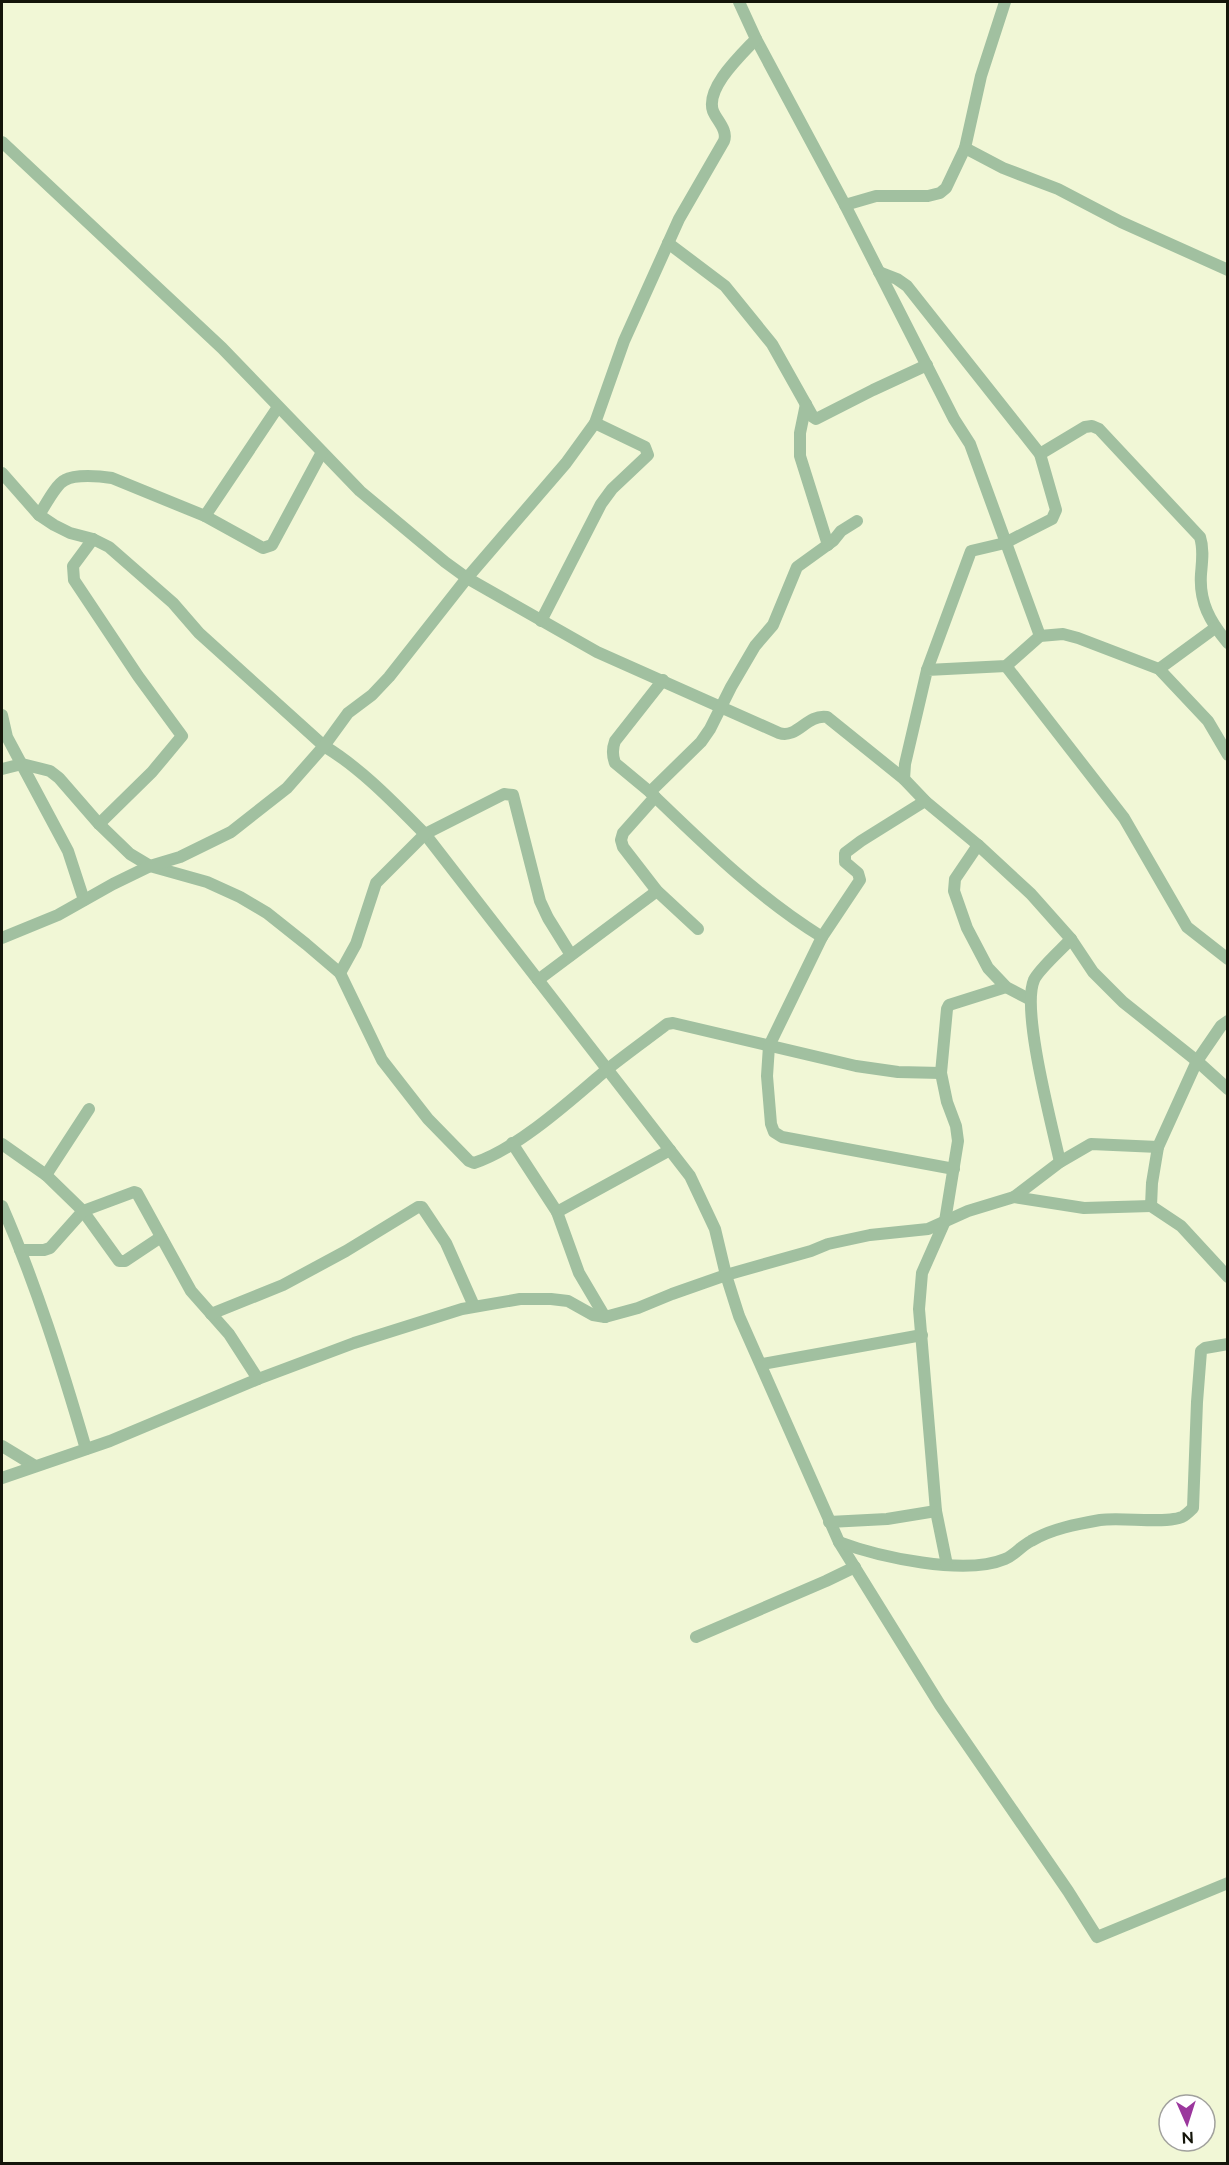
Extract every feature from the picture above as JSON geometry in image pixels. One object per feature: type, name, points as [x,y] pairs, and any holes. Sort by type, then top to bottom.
[{"type":"street","points":[[739,2],[756,39],[845,205],[954,419],[970,444],[1040,636]]},
{"type":"street","points":[[845,205],[876,196],[928,196],[940,193],[946,188],[965,148],[981,76],[1005,2]]},
{"type":"street","points":[[2,938],[58,915],[150,866],[180,857],[231,832],[280,795],[324,746],[348,713],[372,695],[389,677],[466,578],[566,463],[595,423],[624,341],[668,243],[688,202],[724,141],[724,131],[713,111],[711,102],[713,93],[732,63],[756,39]]},
{"type":"street","points":[[2,142],[222,348],[360,491],[466,578],[597,652],[783,735],[791,733],[816,716],[827,717],[904,779],[925,801],[978,845],[1031,894],[1071,939],[1093,972],[1123,1002],[1197,1061],[1227,1089]]},
{"type":"street","points":[[965,148],[1003,168],[1058,189],[1121,222],[1227,270]]},
{"type":"street","points":[[668,243],[725,286],[772,344],[813,417],[821,419],[873,390],[927,365]]},
{"type":"street","points":[[879,272],[907,286],[1040,454],[1056,510],[1052,519],[1005,543],[974,548],[967,555],[927,670],[905,764],[904,779]]},
{"type":"street","points":[[806,404],[800,433],[800,456],[828,545]]},
{"type":"street","points":[[205,516],[278,407]]},
{"type":"street","points":[[541,621],[602,504],[612,489],[648,454],[645,447],[595,423]]},
{"type":"street","points":[[1040,454],[1085,427],[1092,426],[1099,429],[1200,537],[1202,552],[1200,595],[1215,628],[1227,641]]},
{"type":"street","points":[[39,515],[67,478],[96,476],[123,481],[205,516],[263,548],[272,545],[322,452]]},
{"type":"street","points":[[2,473],[39,515],[70,533],[93,539],[109,547],[172,603],[198,633],[324,746],[379,788],[425,834],[690,1176],[715,1229],[739,1316],[839,1542],[940,1705],[1097,1937],[1227,1882]]},
{"type":"street","points":[[698,928],[657,891],[623,847],[621,840],[623,833],[652,795],[701,742],[755,646],[773,625],[797,567],[857,521]]},
{"type":"street","points":[[93,539],[73,566],[74,580],[138,676],[182,736],[152,772],[99,824]]},
{"type":"street","points":[[1159,669],[1215,628]]},
{"type":"street","points":[[927,670],[1006,666],[1040,636],[1064,634],[1159,669],[1208,721],[1227,755]]},
{"type":"street","points":[[1006,666],[1124,818],[1187,927],[1227,959]]},
{"type":"street","points":[[663,680],[615,741],[612,756],[615,763],[737,876],[822,937]]},
{"type":"street","points":[[2,715],[7,737],[69,850],[84,900]]},
{"type":"street","points":[[2,769],[22,764],[50,771],[130,854],[150,866],[207,882],[240,897],[267,913],[340,972],[382,1060],[428,1119],[469,1161],[474,1163],[512,1143],[558,1112],[607,1069],[667,1024],[673,1023],[856,1066],[898,1072],[941,1073]]},
{"type":"street","points":[[340,972],[361,931],[376,883],[425,834],[504,794],[513,795],[540,901],[571,955]]},
{"type":"street","points":[[925,801],[861,841],[845,854],[845,862],[858,873],[860,880],[822,937],[769,1046],[767,1076],[771,1124],[774,1132],[782,1137],[954,1169]]},
{"type":"street","points":[[978,845],[955,879],[954,891],[968,928],[988,968],[1006,987],[1029,999]]},
{"type":"street","points":[[538,980],[657,891]]},
{"type":"street","points":[[1060,1162],[1029,999],[1034,978],[1071,939]]},
{"type":"street","points":[[946,1565],[936,1511],[919,1309],[922,1273],[945,1221],[958,1134],[947,1102],[941,1073],[947,1007],[1006,987]]},
{"type":"street","points":[[1151,1206],[1158,1147],[1197,1061],[1227,1021]]},
{"type":"street","points":[[46,1175],[89,1109]]},
{"type":"street","points":[[512,1143],[557,1212],[579,1273],[605,1317]]},
{"type":"street","points":[[2,1144],[46,1175],[83,1210],[119,1261],[125,1261],[161,1237]]},
{"type":"street","points":[[2,1478],[86,1449],[258,1379],[354,1343],[474,1306],[520,1299],[551,1299],[568,1301],[593,1315],[605,1317],[638,1308],[726,1275],[848,1239],[919,1231],[968,1211],[1014,1197],[1060,1162],[1091,1144],[1158,1147]]},
{"type":"street","points":[[557,1212],[670,1150]]},
{"type":"street","points":[[20,1250],[50,1248],[83,1210],[136,1192],[191,1291],[229,1334],[258,1379]]},
{"type":"street","points":[[1014,1197],[1084,1208],[1151,1206],[1181,1226],[1227,1276]]},
{"type":"street","points":[[2,1206],[20,1250],[65,1379],[86,1449]]},
{"type":"street","points":[[212,1314],[283,1285],[346,1251],[418,1207],[422,1207],[439,1230],[474,1306]]},
{"type":"street","points":[[762,1364],[922,1335]]},
{"type":"street","points":[[839,1542],[876,1554],[946,1565],[988,1564],[1004,1560],[1030,1541],[1077,1524],[1104,1520],[1172,1519],[1183,1516],[1193,1508],[1201,1351],[1205,1348],[1227,1344]]},
{"type":"street","points":[[2,1446],[35,1466]]},
{"type":"street","points":[[829,1522],[887,1520],[936,1511]]},
{"type":"street","points":[[696,1637],[855,1567]]}]
